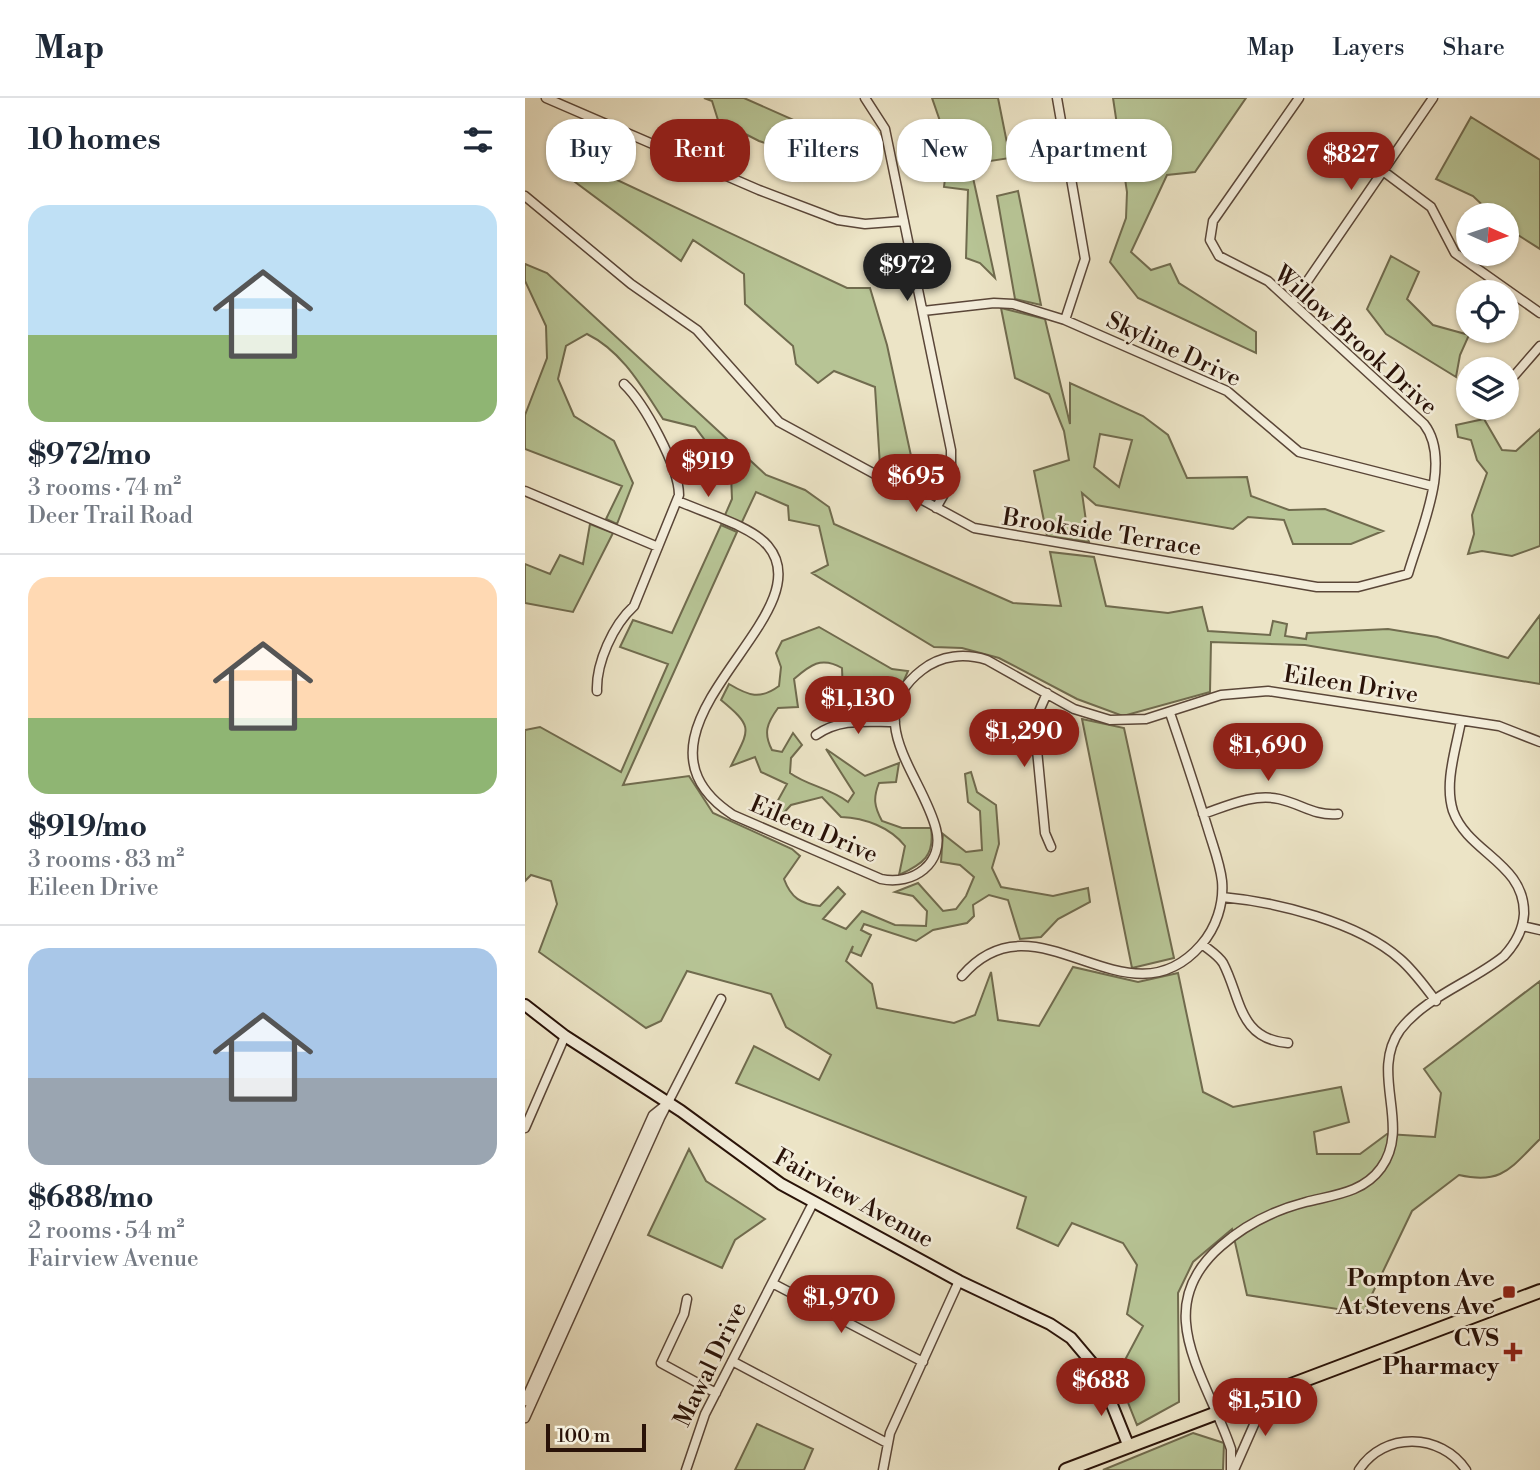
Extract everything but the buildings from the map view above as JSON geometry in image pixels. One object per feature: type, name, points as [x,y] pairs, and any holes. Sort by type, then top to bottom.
[{"type":"main road","name":"Fairview Avenue","points":[[525,1005],[565,1036],[667,1103],[763,1172],[813,1203],[959,1281],[1050,1324],[1077,1343],[1102,1378],[1129,1447]]},
{"type":"main road","points":[[1066,1470],[1540,1291]]},
{"type":"street","points":[[546,98],[759,190],[838,220],[866,224],[904,221]]},
{"type":"street","points":[[865,98],[885,129],[953,464],[951,482],[936,508]]},
{"type":"street","points":[[1057,98],[1085,259],[1065,320]]},
{"type":"street","name":"Willow Brook Drive","points":[[1299,98],[1213,221],[1210,233],[1212,246],[1222,259],[1268,281],[1293,302],[1428,429],[1437,454],[1432,486],[1408,574]]},
{"type":"street","points":[[1293,302],[1433,98]]},
{"type":"street","points":[[1383,171],[1431,207],[1455,253],[1540,313]]},
{"type":"street","name":"Brookside Terrace","points":[[525,196],[631,284],[697,330],[779,422],[974,528],[991,534],[1317,587],[1358,587],[1408,574]]},
{"type":"street","name":"Skyline Drive","points":[[923,310],[994,303],[1013,304],[1065,320],[1227,391],[1299,452],[1432,486]]},
{"type":"street","points":[[1519,370],[1540,346]]},
{"type":"street","points":[[597,691],[596,674],[621,617],[634,606],[678,501],[674,472],[638,397],[624,384]]},
{"type":"street","points":[[525,491],[659,547]]},
{"type":"street","name":"Eileen Drive","points":[[678,501],[760,538],[774,554],[780,573],[774,599],[706,706],[696,728],[694,752],[703,785],[719,805],[741,819],[876,877],[899,881],[916,876],[932,859],[937,835],[900,751],[895,722],[901,696],[914,676],[933,662],[948,657],[964,656],[987,660],[1074,709],[1101,719],[1137,720],[1170,713],[1221,695],[1268,691],[1507,728],[1540,742]]},
{"type":"street","points":[[1047,693],[1037,716],[1035,729],[1045,833],[1051,847]]},
{"type":"street","points":[[962,976],[973,963],[1011,948],[1029,946],[1058,950],[1117,973],[1143,975],[1177,964],[1202,944],[1216,920],[1222,897],[1220,870],[1170,713]]},
{"type":"street","points":[[1232,1470],[1231,1449],[1186,1326],[1185,1298],[1194,1276],[1218,1248],[1252,1224],[1295,1205],[1353,1191],[1376,1174],[1388,1155],[1393,1134],[1386,1074],[1390,1050],[1408,1021],[1504,956],[1522,926],[1523,899],[1515,880],[1465,833],[1452,805],[1451,779],[1461,721]]},
{"type":"street","points":[[816,735],[830,725],[895,722]]},
{"type":"street","points":[[1203,814],[1247,800],[1269,797],[1321,815],[1338,814]]},
{"type":"street","points":[[1222,897],[1277,904],[1369,939],[1407,965],[1436,1001]]},
{"type":"street","points":[[1522,926],[1540,930]]},
{"type":"street","points":[[1202,944],[1221,960],[1238,1006],[1252,1026],[1272,1042],[1288,1044]]},
{"type":"street","points":[[525,1418],[554,1343],[625,1185],[721,999]]},
{"type":"street","points":[[525,1128],[565,1036]]},
{"type":"street","name":"Mawal Drive","points":[[686,1470],[695,1436],[813,1203]]},
{"type":"street","points":[[883,1470],[887,1443],[959,1281]]},
{"type":"street","points":[[772,1283],[923,1362]]},
{"type":"street","points":[[687,1299],[684,1314],[661,1363],[716,1393]]},
{"type":"street","points":[[525,1401],[554,1343]]},
{"type":"street","points":[[732,1361],[887,1443]]},
{"type":"street","points":[[1232,1470],[1269,1393]]},
{"type":"street","points":[[1359,1470],[1370,1457],[1383,1448],[1412,1441],[1445,1450],[1466,1470]]},
{"type":"green space","points":[[704,98],[744,98],[791,119],[764,119],[764,143],[750,136],[750,119],[718,119],[712,101]]},
{"type":"green space","points":[[932,98],[998,98],[1006,138],[1006,159],[992,161],[992,119],[939,119]]},
{"type":"green space","points":[[1113,98],[1246,98],[1195,172],[1172,174],[1172,119],[1116,119]]},
{"type":"green space","points":[[1471,117],[1540,160],[1540,249],[1519,236],[1519,203],[1480,203],[1473,196],[1436,179]]},
{"type":"green space","points":[[575,182],[621,182],[847,288],[870,288],[887,345],[918,488],[880,466],[875,387],[834,371],[818,383],[796,364],[793,346],[745,304],[744,274],[693,240],[681,261]]},
{"type":"green space","points":[[945,182],[974,182],[995,278],[980,263],[966,258],[968,190],[944,187]]},
{"type":"green space","points":[[1126,182],[1164,182],[1131,252],[1151,270],[1170,264],[1179,283],[1256,332],[1256,353],[1138,298],[1110,262],[1126,218]]},
{"type":"green space","points":[[1018,191],[1041,305],[1015,299],[997,196]]},
{"type":"green space","points":[[1391,256],[1419,272],[1407,299],[1433,325],[1456,331],[1456,343],[1465,343],[1460,357],[1456,357],[1456,377],[1386,334],[1367,309]]},
{"type":"green space","points":[[525,264],[547,273],[766,475],[805,490],[829,507],[834,524],[1013,603],[1061,606],[1050,552],[1094,557],[1106,606],[1168,613],[1202,607],[1208,631],[1270,635],[1273,621],[1287,624],[1285,636],[1306,639],[1307,633],[1388,629],[1437,637],[1508,658],[1540,615],[1540,684],[1305,645],[1211,642],[1210,692],[1123,716],[1077,699],[999,658],[962,648],[934,647],[812,573],[828,565],[819,526],[789,520],[788,506],[756,492],[741,524],[725,515],[732,499],[731,475],[695,427],[663,419],[621,360],[587,334],[566,346],[558,379],[574,416],[614,441],[633,483],[617,524],[606,519],[622,486],[525,449],[525,415],[547,358],[546,326],[525,281]]},
{"type":"green space","points":[[1001,308],[1045,319],[1070,424],[1070,383],[1143,416],[1168,435],[1187,478],[1247,477],[1251,496],[1289,510],[1325,509],[1383,531],[1351,544],[1293,544],[1284,520],[1248,517],[1233,529],[1096,505],[1082,493],[1089,542],[1047,536],[1034,471],[1069,460],[1064,431],[1049,394],[1015,378]],"holes":[[[1100,434],[1132,440],[1119,487],[1094,467]]]},
{"type":"green space","points":[[1485,420],[1502,450],[1516,451],[1540,429],[1540,546],[1512,556],[1482,551],[1468,554],[1474,534],[1472,515],[1487,473],[1477,460],[1471,440],[1458,437],[1456,425]]},
{"type":"green space","points":[[590,524],[613,533],[573,612],[525,603],[525,564],[550,574],[560,555],[583,564]]},
{"type":"green space","points":[[721,525],[737,532],[623,785],[689,776],[713,813],[792,849],[800,856],[784,879],[797,899],[820,906],[838,887],[845,894],[823,919],[846,929],[862,911],[895,925],[926,926],[927,911],[913,896],[895,892],[918,883],[943,911],[956,909],[966,896],[974,877],[960,865],[941,862],[943,834],[966,852],[982,850],[980,811],[968,802],[965,774],[971,772],[977,792],[996,805],[999,844],[992,868],[1001,887],[1053,896],[1088,888],[1090,902],[1058,919],[1041,937],[1020,939],[1008,900],[989,895],[973,905],[974,916],[967,923],[933,930],[916,941],[864,924],[861,930],[871,935],[861,956],[851,952],[853,946],[846,961],[872,984],[877,1008],[954,1023],[975,1015],[991,972],[998,1020],[1039,1026],[1073,967],[1138,982],[1178,973],[1203,1092],[1233,1107],[1341,1087],[1349,1122],[1314,1132],[1317,1154],[1360,1154],[1387,1134],[1435,1137],[1441,1093],[1424,1069],[1540,981],[1540,1139],[1505,1171],[1486,1178],[1459,1175],[1412,1211],[1363,1313],[1247,1295],[1232,1229],[1193,1262],[1178,1293],[1179,1402],[1137,1425],[1117,1375],[1143,1326],[1127,1314],[1137,1265],[1123,1243],[1072,1223],[1058,1246],[1017,1228],[1026,1197],[736,1083],[754,1046],[819,1080],[831,1055],[786,1027],[771,994],[687,971],[661,1021],[646,1028],[539,952],[557,904],[551,881],[531,875],[525,881],[525,730],[540,727],[621,772],[668,664],[620,647],[633,620],[672,633]]},
{"type":"green space","points":[[819,627],[892,669],[908,671],[890,713],[880,717],[849,715],[843,695],[842,668],[828,663],[811,666],[794,679],[798,707],[778,708],[771,718],[767,733],[769,744],[772,750],[782,752],[793,733],[802,745],[791,758],[790,773],[848,802],[854,793],[826,749],[865,776],[899,763],[896,782],[879,783],[875,798],[879,816],[882,821],[902,828],[931,828],[932,838],[929,852],[921,863],[899,875],[905,846],[892,834],[859,819],[841,817],[822,797],[791,805],[778,819],[771,813],[787,784],[761,772],[755,757],[731,766],[742,744],[745,730],[744,723],[721,700],[729,684],[754,695],[766,693],[779,686],[781,667],[776,653],[782,641]]},
{"type":"green space","points":[[1082,719],[1124,728],[1174,958],[1132,968]]},
{"type":"green space","points":[[689,1149],[706,1181],[765,1219],[735,1240],[722,1268],[648,1235]]},
{"type":"green space","points":[[757,1424],[813,1449],[804,1470],[735,1470]]},
{"type":"green space","points":[[1193,1433],[1224,1443],[1223,1470],[1103,1470]]},
{"type":"place","name":"Pompton Ave At Stevens Ave","points":[[1509,1292]]},
{"type":"place","name":"CVS Pharmacy","points":[[1513,1352]]}]
